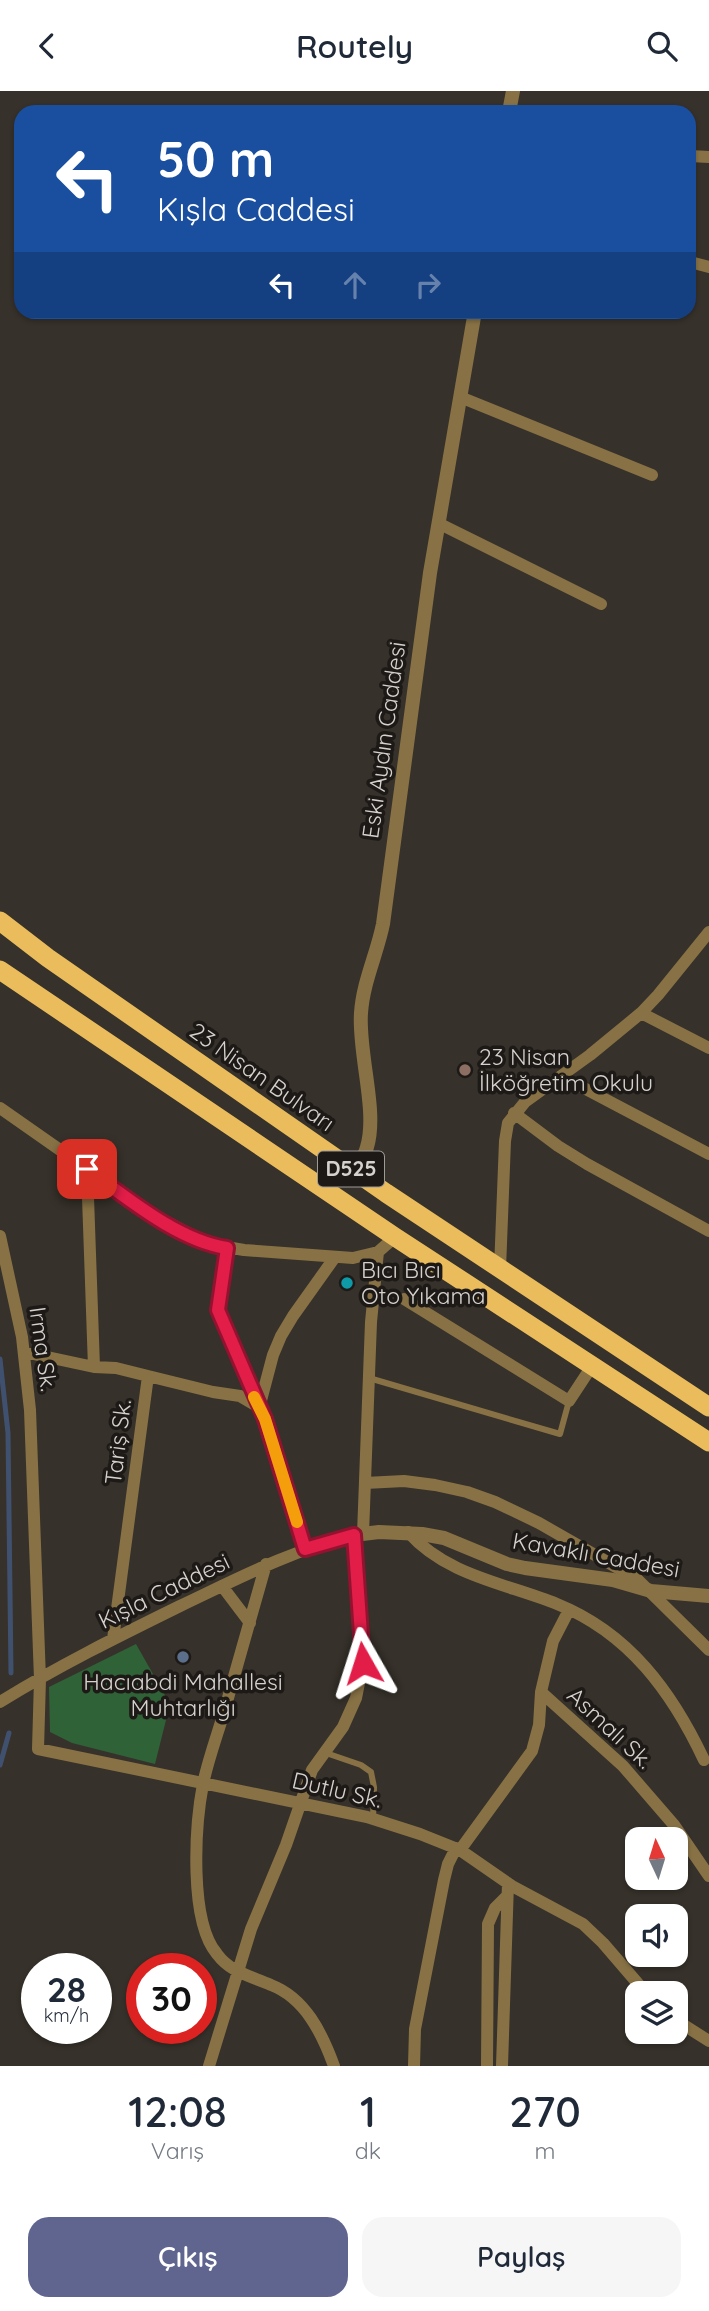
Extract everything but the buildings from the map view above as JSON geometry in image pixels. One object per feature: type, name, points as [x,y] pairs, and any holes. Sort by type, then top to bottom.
[{"type":"highway","name":"23 Nisan Bulvarı","points":[[0,921],[59,966],[354,1171],[709,1407]]},
{"type":"highway","name":"D525","points":[[0,970],[395,1237],[709,1442]]},
{"type":"highway","points":[[669,1416],[709,1450]]},
{"type":"street","name":"Eski Aydın Caddesi","points":[[354,1171],[366,1151],[370,1128],[361,1015],[385,911],[438,523],[474,319]]},
{"type":"street","points":[[460,397],[652,475]]},
{"type":"street","points":[[438,523],[601,604]]},
{"type":"street","points":[[500,1269],[505,1140],[508,1123],[514,1113],[641,1013],[704,948],[709,932]]},
{"type":"street","points":[[641,1013],[709,1048]]},
{"type":"street","points":[[561,1076],[709,1154]]},
{"type":"street","points":[[0,1108],[173,1227],[209,1244],[227,1248],[363,1258],[379,1252],[395,1237]]},
{"type":"street","points":[[514,1113],[587,1164],[709,1231]]},
{"type":"street","points":[[87,1169],[94,1367]]},
{"type":"street","name":"Irma Sk.","points":[[0,1236],[17,1308],[30,1410],[40,1679]]},
{"type":"street","points":[[227,1248],[218,1310],[270,1434],[305,1549]]},
{"type":"street","points":[[209,2066],[251,1929],[312,1770],[351,1712],[363,1663],[358,1535],[365,1483],[371,1322],[379,1252]]},
{"type":"street","points":[[259,1408],[281,1336],[335,1257]]},
{"type":"street","points":[[404,1299],[569,1401],[592,1366]]},
{"type":"street","name":"Tariş Sk.","points":[[24,1352],[148,1375],[113,1639]]},
{"type":"street","points":[[148,1375],[213,1392],[240,1396],[252,1401],[259,1408]]},
{"type":"street","points":[[365,1483],[404,1481],[467,1492],[539,1523],[622,1570],[651,1591],[709,1650]]},
{"type":"street","points":[[408,1532],[423,1548],[439,1559],[491,1582],[569,1610],[609,1633],[638,1657],[670,1698],[704,1760]]},
{"type":"street","name":"Kavaklı Caddesi","points":[[358,1535],[408,1532],[444,1538],[525,1568],[613,1580],[651,1591],[709,1597]]},
{"type":"street","name":"Kışla Caddesi","points":[[0,1702],[113,1639],[267,1564],[305,1549],[358,1535]]},
{"type":"street","points":[[267,1564],[203,1783],[198,1837],[202,1929],[217,1955],[237,1972],[273,1985],[295,1999],[320,2032],[334,2066]]},
{"type":"street","points":[[222,1586],[250,1623]]},
{"type":"street","points":[[541,1692],[553,1641],[569,1610]]},
{"type":"street","name":"Dutlu Sk.","points":[[40,1679],[38,1749],[301,1803],[420,1833],[458,1849],[508,1890],[583,1924],[636,1981]]},
{"type":"street","name":"Asmalı Sk.","points":[[414,2066],[415,2029],[448,1864],[532,1751],[539,1725],[541,1692]]},
{"type":"street","name":"Asmalı Sk.","points":[[541,1692],[631,1775],[674,1825],[709,1876]]},
{"type":"street","points":[[487,2066],[488,1924],[508,1890]]},
{"type":"street","points":[[502,2066],[508,1890]]},
{"type":"street","points":[[688,2028],[709,2041]]},
{"type":"lane","points":[[369,1378],[559,1433],[569,1401]]},
{"type":"lane","points":[[324,1752],[361,1765],[371,1772],[374,1787],[373,1819]]},
{"type":"green space","points":[[136,1644],[170,1704],[155,1764],[72,1743],[50,1732],[49,1687]]},
{"type":"waterway","points":[[0,1359],[8,1433],[11,1673]]},
{"type":"waterway","points":[[0,1765],[9,1733]]},
{"type":"slow traffic","points":[[254,1397],[265,1419],[297,1522]]},
{"type":"place","name":"23 Nisan İlköğretim Okulu","points":[[465,1070]]},
{"type":"place","name":"Bıcı Bıcı Oto Yıkama","points":[[347,1283]]},
{"type":"place","name":"Hacıabdi Mahallesi Muhtarlığı","points":[[183,1657]]},
{"type":"route","points":[[87,1169],[173,1227],[209,1244],[227,1248],[218,1310],[265,1419],[305,1549],[354,1535],[363,1663]]}]
